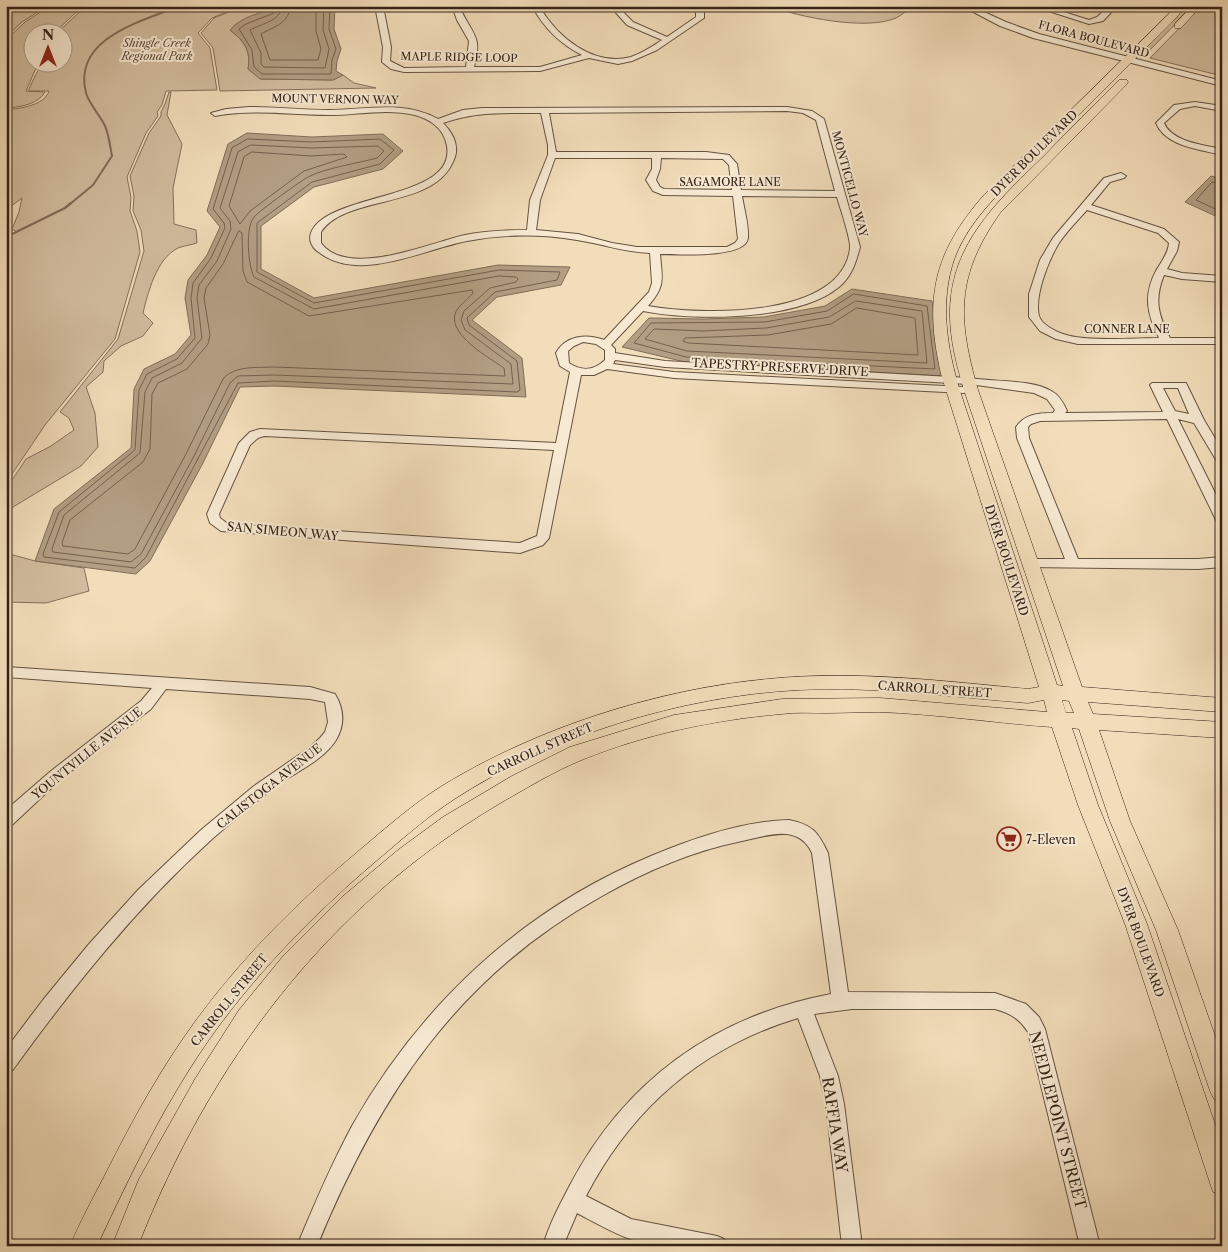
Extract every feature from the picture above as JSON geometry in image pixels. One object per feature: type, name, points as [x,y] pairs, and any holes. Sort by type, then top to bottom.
[{"type":"main road","name":"DYER BOULEVARD","points":[[1182,6],[1139,59],[984,225],[965,260],[956,303],[956,329],[960,355],[970,386],[1075,694],[1086,720],[1120,821],[1167,930],[1222,1091]]},
{"type":"main road","points":[[1172,31],[1197,6]]},
{"type":"main road","name":"DYER BOULEVARD","points":[[1139,59],[1040,147],[980,207],[957,240],[949,257],[939,301],[939,327],[942,354],[951,386],[1058,719],[1070,749],[1088,806],[1136,924],[1222,1183]]},
{"type":"main road","points":[[1040,147],[1044,152],[1045,161]]},
{"type":"main road","name":"CARROLL STREET","points":[[83,1246],[136,1136],[195,1040],[251,970],[298,918],[354,865],[406,823],[453,790],[505,762],[576,730],[667,702],[766,686],[821,683],[868,684],[1028,696],[1050,692],[1222,705]]},
{"type":"main road","points":[[667,702],[674,722]]},
{"type":"main road","name":"CARROLL STREET","points":[[125,1246],[148,1188],[203,1087],[247,1018],[292,962],[349,904],[405,856],[450,823],[519,782],[577,753],[674,722],[782,706],[880,705],[1222,730]]},
{"type":"street","name":"MAPLE RIDGE LOOP","points":[[379,6],[386,47],[386,62],[394,67],[412,70],[540,69],[588,56]]},
{"type":"street","points":[[456,6],[458,16],[474,44],[470,69]]},
{"type":"street","points":[[535,6],[550,30],[588,56],[610,62],[634,59],[700,18],[700,13],[695,6]]},
{"type":"street","points":[[613,6],[628,22],[648,33],[667,39]]},
{"type":"street","name":"FLORA BOULEVARD","points":[[965,6],[1003,24],[1036,36],[1222,78]]},
{"type":"street","name":"FLORA BOULEVARD","points":[[979,6],[1003,18],[1045,33],[1222,84]]},
{"type":"street","points":[[1036,6],[1089,22],[1100,19],[1114,6]]},
{"type":"street","points":[[1222,109],[1195,104],[1177,107],[1160,123],[1167,134],[1177,140],[1222,152]]},
{"type":"street","name":"MOUNT VERNON WAY","points":[[215,113],[230,110],[337,112],[392,110],[413,113],[437,122]]},
{"type":"street","points":[[531,233],[535,200],[552,155],[552,145],[544,110]]},
{"type":"street","name":"MONTICELLO WAY","points":[[437,122],[473,111],[544,110],[801,110],[813,113],[820,119],[855,247],[854,258],[849,271],[840,281],[820,295],[788,306],[743,313],[670,313],[641,308]]},
{"type":"street","points":[[437,122],[448,135],[452,149],[451,157],[440,173],[421,186],[404,194],[342,211],[327,220],[319,226],[315,234],[320,250],[330,256],[348,261],[368,262],[384,260],[466,238],[531,233],[580,238],[622,248],[655,250],[727,250],[738,247],[744,239],[733,164],[726,157],[706,155],[552,155]]},
{"type":"street","name":"SAGAMORE LANE","points":[[656,155],[656,169],[651,180],[656,189],[663,192],[841,194]]},
{"type":"street","name":"CONNER LANE","points":[[1120,176],[1107,180],[1056,240],[1045,260],[1034,294],[1034,317],[1044,329],[1060,337],[1078,341],[1222,341]]},
{"type":"street","points":[[1084,206],[1150,227],[1168,236],[1174,242],[1174,250],[1161,271],[1151,304],[1152,314],[1166,341]]},
{"type":"street","points":[[605,344],[654,293],[657,283],[655,250]]},
{"type":"street","points":[[1161,271],[1182,276],[1222,279]]},
{"type":"street","points":[[575,340],[599,341],[610,349],[609,361],[593,372],[576,372],[564,364],[561,354],[563,348],[575,340]]},
{"type":"street","name":"TAPESTRY PRESERVE DRIVE","points":[[609,361],[674,375],[725,373],[970,386],[993,394],[1038,398],[1045,402],[1052,412],[1060,415]]},
{"type":"street","name":"SAN SIMEON WAY","points":[[562,447],[264,432],[254,435],[245,443],[213,514],[214,520],[225,528],[520,548],[529,547],[543,538],[562,447],[576,372]]},
{"type":"street","points":[[1222,460],[1198,420],[1182,385],[1156,385],[1222,520]]},
{"type":"street","points":[[1073,564],[1024,438],[1022,427],[1027,421],[1039,417],[1060,415],[1181,415],[1198,420]]},
{"type":"street","points":[[1030,564],[1198,564],[1222,562]]},
{"type":"street","name":"CALISTOGA AVENUE","points":[[6,672],[310,693],[330,698],[335,705],[336,718],[330,737],[316,750],[280,775],[197,843],[138,900],[78,969],[6,1065]]},
{"type":"street","name":"YOUNTVILLE AVENUE","points":[[6,820],[56,775],[146,705],[155,695],[162,682]]},
{"type":"street","points":[[307,1246],[330,1188],[356,1135],[389,1082],[424,1034],[451,1003],[505,949],[534,928],[570,904],[652,862],[695,846],[782,827],[794,827],[812,836],[820,852],[841,1001]]},
{"type":"street","name":"NEEDLEPOINT STREET","points":[[552,1246],[573,1200],[591,1167],[627,1116],[645,1096],[667,1077],[697,1054],[730,1033],[764,1018],[841,1001],[995,1000],[1022,1010],[1036,1029],[1090,1246]]},
{"type":"street","name":"RAFFIA WAY","points":[[803,1008],[829,1076],[835,1104],[852,1246]]},
{"type":"street","points":[[573,1200],[614,1222],[632,1229],[718,1246]]},
{"type":"green space","points":[[6,6],[47,6],[22,22],[6,37]]},
{"type":"green space","points":[[50,6],[83,6],[66,22],[25,22]]},
{"type":"green space","name":"Shingle Creek Regional Park","points":[[86,6],[241,6],[212,18],[198,33],[210,48],[217,90],[166,91],[162,105],[157,112],[158,116],[146,133],[127,177],[131,197],[130,211],[137,231],[140,252],[115,339],[45,425],[6,483],[6,237],[17,232],[12,229],[22,198],[6,210],[6,107],[7,110],[31,105],[46,96],[49,91],[29,91],[37,72],[72,72],[72,22],[69,22]]},
{"type":"green space","points":[[244,6],[276,6],[230,30],[246,47],[249,57],[248,69],[261,79],[333,80],[343,75],[354,83],[376,88],[220,91],[213,48],[201,33],[214,18]]},
{"type":"green space","points":[[769,6],[909,6],[909,9],[896,18],[883,22],[851,23],[814,18]]},
{"type":"green space","points":[[1186,6],[1193,6],[1143,57],[1137,55]]},
{"type":"green space","points":[[1201,6],[1222,6],[1222,76],[1150,58]]},
{"type":"green space","points":[[22,25],[22,72],[34,72],[26,91],[45,92],[34,102],[10,108],[7,98],[10,90],[6,89],[6,40]]},
{"type":"green space","points":[[169,92],[171,92],[167,115],[182,144],[173,188],[174,224],[196,230],[197,243],[178,248],[164,260],[154,277],[143,313],[153,323],[143,336],[121,346],[104,361],[103,372],[86,387],[95,413],[98,447],[81,466],[13,507],[6,520],[6,489],[26,459],[51,446],[74,430],[69,418],[60,412],[118,339],[144,251],[141,230],[133,211],[134,196],[130,176],[149,133],[161,116]]},
{"type":"green space","points":[[6,553],[35,561],[84,568],[89,591],[46,603],[6,602]]},
{"type":"water","points":[[276,6],[335,6],[334,29],[341,49],[336,71],[343,75],[333,80],[260,79],[248,69],[248,51],[240,38],[230,30],[245,18]]},
{"type":"water","points":[[247,133],[312,137],[383,134],[403,151],[383,169],[314,187],[261,226],[261,269],[314,298],[498,265],[570,267],[561,285],[497,297],[472,320],[522,358],[526,397],[274,386],[240,387],[203,463],[150,561],[136,574],[35,561],[54,509],[131,448],[134,389],[144,369],[175,354],[191,335],[185,298],[188,280],[207,255],[220,227],[207,211],[228,144]]},
{"type":"water","points":[[1211,176],[1222,179],[1222,219],[1185,202]]},
{"type":"water","points":[[852,289],[932,301],[944,376],[685,362],[622,347],[649,318],[764,317],[825,306]]},
{"type":"waterway","points":[[70,204],[93,185],[112,156],[105,126],[86,93],[84,74],[89,58],[100,45],[114,34],[147,18],[180,6]]},
{"type":"waterway","points":[[6,237],[65,208],[71,203]]},
{"type":"place","name":"7-Eleven","points":[[1009,839]]}]
